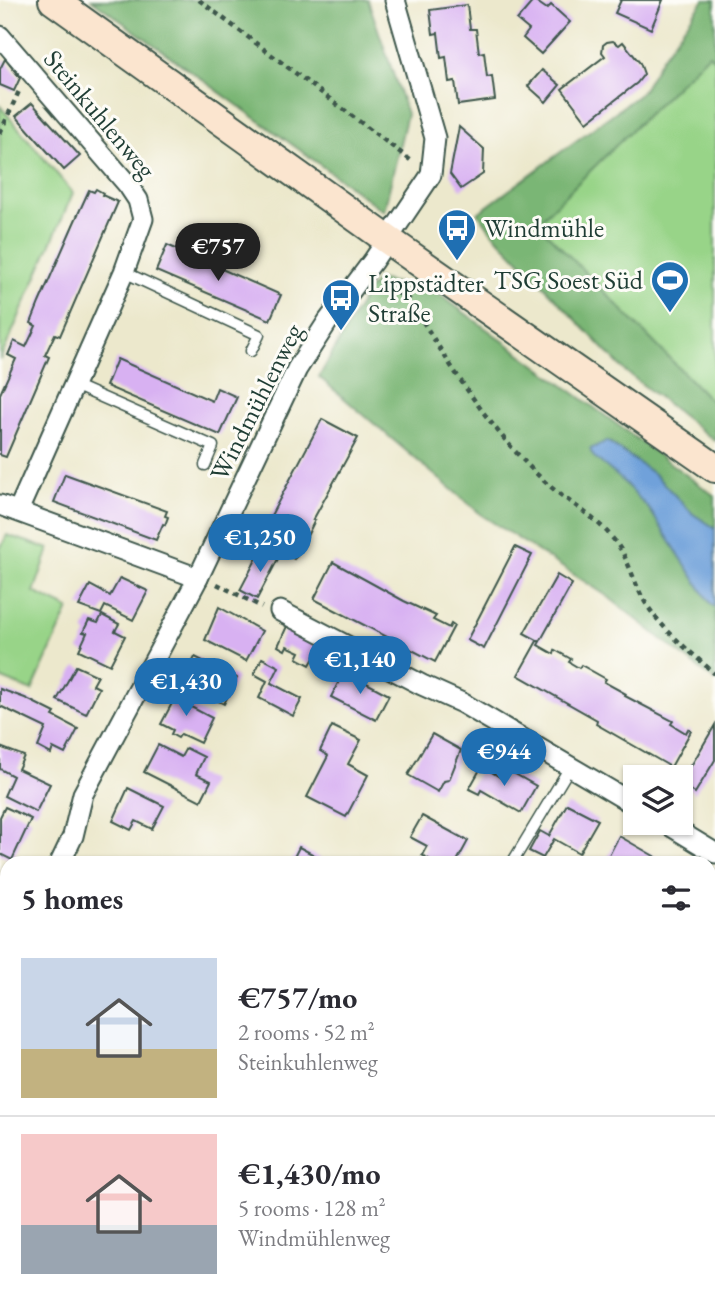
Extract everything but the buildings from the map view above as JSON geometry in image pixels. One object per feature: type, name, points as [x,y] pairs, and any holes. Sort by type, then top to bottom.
[{"type":"main road","points":[[53,0],[388,240],[715,468]]},
{"type":"street","points":[[388,240],[431,175],[435,138],[395,0]]},
{"type":"street","name":"Steinkuhlenweg","points":[[0,36],[122,177],[138,200],[143,219],[124,272],[74,384],[9,508]]},
{"type":"street","name":"Windmühlenweg","points":[[63,856],[73,836],[83,794],[198,578],[297,369],[328,321],[388,240]]},
{"type":"street","points":[[9,508],[198,578]]},
{"type":"street","points":[[280,611],[462,703],[623,799]]},
{"type":"street","points":[[685,835],[715,853]]},
{"type":"lane","points":[[124,272],[259,335],[251,351]]},
{"type":"lane","points":[[74,384],[214,446],[205,465]]},
{"type":"lane","points":[[516,856],[570,767]]},
{"type":"path","points":[[200,0],[431,175]]},
{"type":"path","points":[[0,133],[28,70]]},
{"type":"path","points":[[356,285],[368,290],[396,292],[409,299],[457,378],[480,409],[542,479],[586,511],[615,540],[633,572],[644,600],[664,627],[715,674]]},
{"type":"path","points":[[198,578],[217,584],[260,607],[280,611]]},
{"type":"green space","points":[[92,0],[368,0],[407,114],[384,211]]},
{"type":"green space","points":[[704,0],[715,0],[715,60],[709,54],[537,223],[715,405],[715,441],[625,371],[492,232],[478,213],[641,93],[663,56]]},
{"type":"green space","name":"TSG Soest Süd","points":[[709,54],[715,60],[715,405],[537,223]]},
{"type":"green space","points":[[0,106],[73,193],[0,360]]},
{"type":"green space","points":[[378,279],[436,292],[715,496],[715,528],[693,514],[654,474],[608,441],[591,449],[594,456],[621,479],[650,510],[715,607],[715,681],[607,596],[483,516],[319,377],[368,290]]},
{"type":"green space","points":[[7,535],[49,549],[34,592],[69,609],[32,691],[0,678],[0,549]]},
{"type":"water","points":[[607,441],[654,474],[693,514],[715,528],[715,607],[650,510],[621,479],[593,456],[590,449]]},
{"type":"place","name":"Windmühle","points":[[457,262]]},
{"type":"place","name":"TSG Soest Süd","points":[[670,314]]},
{"type":"place","name":"Lippstädter Straße","points":[[341,332]]}]
